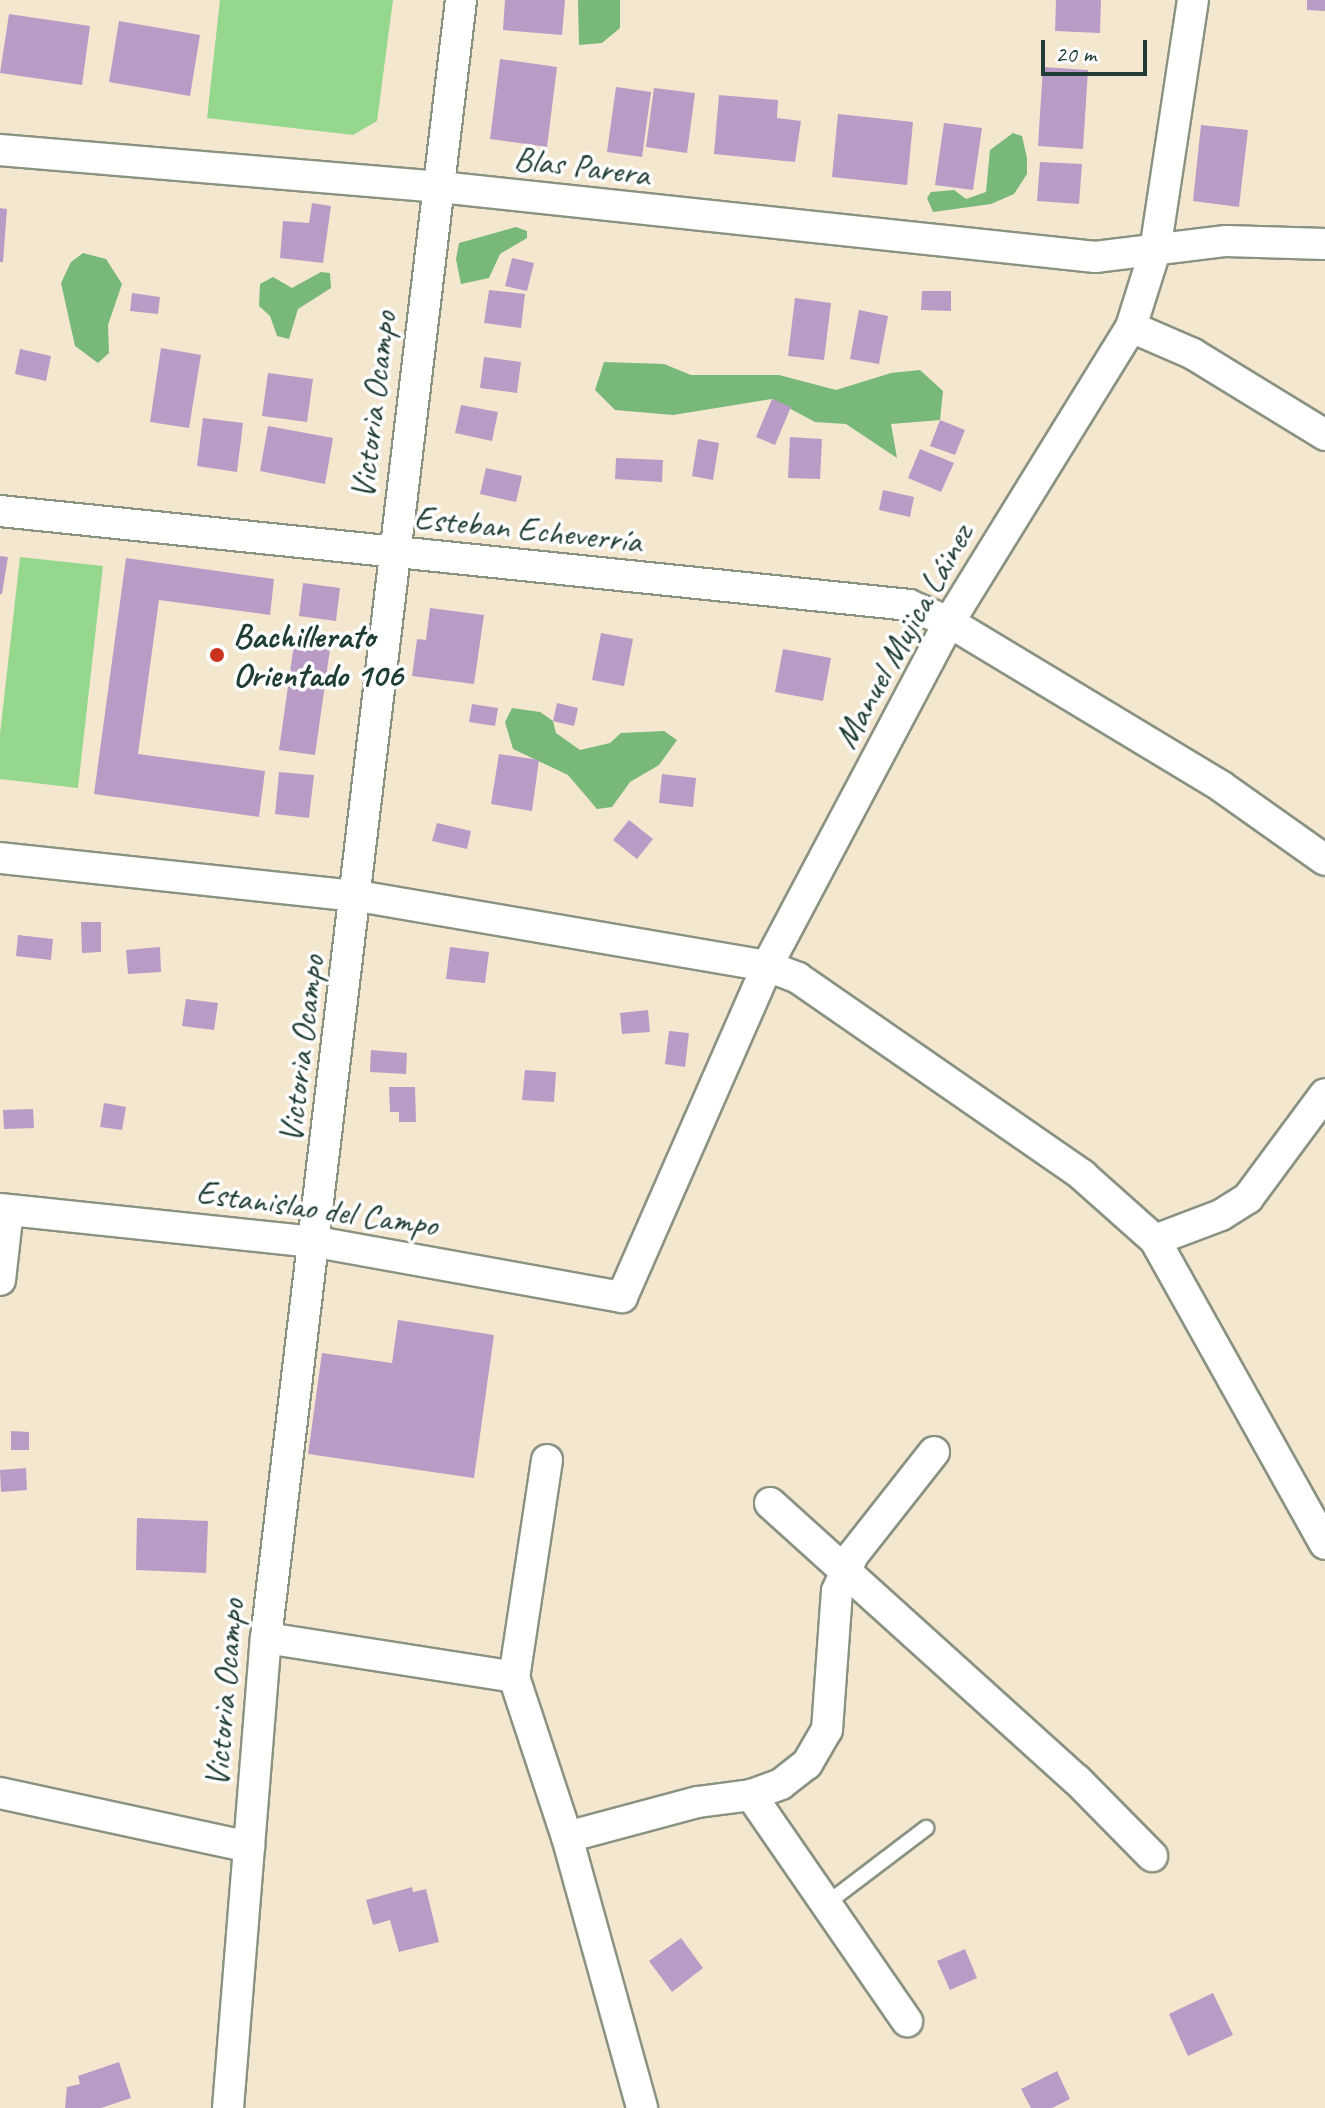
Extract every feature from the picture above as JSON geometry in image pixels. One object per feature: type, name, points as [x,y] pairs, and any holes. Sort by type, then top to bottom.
[{"type":"street","name":"Victoria Ocampo","points":[[228,2108],[266,1638],[358,896],[392,554],[461,0]]},
{"type":"street","name":"Manuel Mujica Láinez","points":[[622,1297],[767,966],[949,622],[1131,327],[1155,251],[1193,0]]},
{"type":"street","name":"Blas Parera","points":[[0,150],[440,187],[1095,257],[1226,241],[1325,244]]},
{"type":"street","points":[[1131,327],[1193,354],[1325,435]]},
{"type":"street","name":"Esteban Echeverría","points":[[0,511],[392,554],[909,605],[949,622],[1222,787],[1325,860]]},
{"type":"street","points":[[0,858],[358,896],[767,966],[798,978],[851,1010],[1082,1175],[1155,1240],[1325,1544]]},
{"type":"street","points":[[1155,1240],[1221,1215],[1248,1198],[1325,1094]]},
{"type":"street","points":[[0,1280],[4,1210]]},
{"type":"street","name":"Estanislao del Campo","points":[[4,1210],[316,1242],[622,1297]]},
{"type":"street","points":[[567,1837],[698,1802],[751,1795],[781,1784],[807,1764],[827,1730],[829,1650],[837,1591],[853,1555],[934,1452]]},
{"type":"street","points":[[547,1460],[514,1677],[567,1837],[642,2108]]},
{"type":"street","points":[[770,1503],[1077,1780],[1152,1856]]},
{"type":"street","points":[[266,1638],[514,1677]]},
{"type":"street","points":[[0,1793],[249,1847]]},
{"type":"street","points":[[751,1795],[907,2021]]},
{"type":"lane","points":[[826,1904],[926,1828]]},
{"type":"green space","points":[[220,0],[393,0],[377,121],[353,135],[207,118]]},
{"type":"green space","points":[[578,0],[620,0],[620,28],[602,43],[579,45]]},
{"type":"green space","points":[[1013,133],[1022,136],[1027,158],[1027,174],[1014,194],[991,204],[933,212],[927,198],[931,192],[954,190],[966,199],[986,192],[990,150]]},
{"type":"green space","points":[[516,227],[527,231],[527,238],[500,254],[489,278],[461,284],[456,259],[459,243]]},
{"type":"green space","points":[[83,253],[106,259],[122,284],[108,325],[109,353],[98,363],[75,346],[61,283],[71,262]]},
{"type":"green space","points":[[321,272],[330,273],[331,288],[298,309],[289,339],[277,336],[270,316],[259,306],[260,284],[273,277],[292,288]]},
{"type":"green space","points":[[604,362],[664,364],[691,375],[779,375],[836,390],[891,373],[920,370],[943,391],[940,420],[891,424],[897,458],[846,424],[815,422],[772,399],[673,415],[615,410],[595,390]]},
{"type":"green space","points":[[20,557],[103,566],[78,788],[0,779],[0,734]]},
{"type":"green space","points":[[512,708],[540,712],[553,721],[556,733],[580,750],[610,743],[621,733],[664,731],[677,740],[659,765],[630,782],[612,807],[597,809],[568,775],[513,749],[505,722]]},
{"type":"building","points":[[505,0],[565,0],[562,35],[503,30]]},
{"type":"building","points":[[1056,0],[1101,0],[1100,33],[1055,31]]},
{"type":"building","points":[[1307,0],[1325,0],[1325,11],[1307,10]]},
{"type":"building","points":[[9,14],[90,26],[82,85],[0,73]]},
{"type":"building","points":[[119,21],[200,35],[190,96],[109,82]]},
{"type":"building","points":[[500,59],[557,67],[547,147],[490,139]]},
{"type":"building","points":[[1043,67],[1088,70],[1083,149],[1038,146]]},
{"type":"building","points":[[616,87],[651,92],[642,157],[607,152]]},
{"type":"building","points":[[654,88],[695,93],[687,153],[646,147]]},
{"type":"building","points":[[719,95],[778,100],[777,118],[801,121],[795,162],[714,154]]},
{"type":"building","points":[[838,114],[913,122],[907,185],[832,177]]},
{"type":"building","points":[[944,123],[982,128],[973,190],[935,185]]},
{"type":"building","points":[[1201,125],[1248,130],[1239,207],[1193,201]]},
{"type":"building","points":[[1040,162],[1082,164],[1079,204],[1037,201]]},
{"type":"building","points":[[312,203],[331,206],[323,263],[280,258],[283,221],[309,223]]},
{"type":"building","points":[[0,208],[7,209],[3,262],[0,262]]},
{"type":"building","points":[[512,258],[534,263],[527,291],[505,286]]},
{"type":"building","points":[[489,290],[525,294],[521,328],[484,323]]},
{"type":"building","points":[[922,291],[951,291],[951,311],[921,310]]},
{"type":"building","points":[[132,293],[160,297],[158,314],[130,311]]},
{"type":"building","points":[[795,298],[831,303],[824,360],[788,356]]},
{"type":"building","points":[[859,310],[888,316],[879,364],[850,359]]},
{"type":"building","points":[[161,348],[201,355],[189,428],[150,422]]},
{"type":"building","points":[[20,349],[51,356],[46,381],[15,374]]},
{"type":"building","points":[[484,357],[521,362],[517,393],[480,388]]},
{"type":"building","points":[[268,373],[313,379],[307,422],[262,416]]},
{"type":"building","points":[[772,399],[791,407],[775,445],[756,437]]},
{"type":"building","points":[[461,405],[498,412],[492,441],[455,433]]},
{"type":"building","points":[[203,418],[243,423],[237,472],[197,466]]},
{"type":"building","points":[[940,420],[965,430],[955,455],[930,446]]},
{"type":"building","points":[[268,426],[333,438],[325,484],[260,471]]},
{"type":"building","points":[[790,437],[822,439],[820,479],[788,478]]},
{"type":"building","points":[[698,439],[719,443],[713,480],[692,476]]},
{"type":"building","points":[[920,449],[954,463],[941,492],[908,478]]},
{"type":"building","points":[[616,458],[663,460],[662,482],[615,479]]},
{"type":"building","points":[[486,468],[522,476],[516,502],[480,494]]},
{"type":"building","points":[[883,490],[914,497],[910,517],[879,510]]},
{"type":"building","points":[[0,556],[8,557],[2,594],[0,594]]},
{"type":"building","points":[[126,558],[274,579],[270,615],[159,600],[138,754],[265,771],[259,817],[94,794]]},
{"type":"building","points":[[303,583],[340,588],[336,621],[299,616]]},
{"type":"building","points":[[430,608],[484,615],[474,684],[412,676],[417,639],[426,640]]},
{"type":"building","points":[[601,633],[633,639],[624,686],[592,680]]},
{"type":"building","points":[[295,637],[331,642],[315,755],[279,750]]},
{"type":"building","points":[[783,649],[831,658],[823,701],[775,692]]},
{"type":"building","points":[[557,703],[578,708],[574,726],[553,721]]},
{"type":"building","points":[[472,704],[498,708],[495,726],[469,722]]},
{"type":"building","points":[[499,754],[539,760],[532,811],[491,804]]},
{"type":"building","points":[[279,772],[314,775],[309,818],[275,814]]},
{"type":"building","points":[[662,774],[696,778],[693,807],[659,803]]},
{"type":"building","points":[[629,820],[653,839],[637,859],[613,840]]},
{"type":"building","points":[[437,823],[471,831],[467,849],[432,841]]},
{"type":"building","points":[[81,922],[101,922],[101,952],[82,953]]},
{"type":"building","points":[[18,935],[53,939],[51,960],[16,956]]},
{"type":"building","points":[[160,947],[161,972],[128,974],[126,950]]},
{"type":"building","points":[[450,947],[489,952],[485,983],[446,979]]},
{"type":"building","points":[[186,999],[218,1003],[214,1030],[182,1026]]},
{"type":"building","points":[[648,1010],[650,1032],[622,1034],[620,1013]]},
{"type":"building","points":[[669,1031],[689,1033],[685,1067],[665,1064]]},
{"type":"building","points":[[371,1050],[407,1053],[406,1074],[370,1072]]},
{"type":"building","points":[[525,1070],[556,1072],[554,1102],[522,1100]]},
{"type":"building","points":[[389,1087],[415,1087],[416,1122],[399,1122],[399,1112],[390,1112]]},
{"type":"building","points":[[104,1103],[126,1107],[122,1130],[100,1127]]},
{"type":"building","points":[[33,1109],[34,1128],[4,1129],[3,1110]]},
{"type":"building","points":[[398,1320],[494,1335],[474,1478],[308,1454],[322,1353],[392,1363]]},
{"type":"building","points":[[11,1431],[29,1432],[29,1450],[11,1450]]},
{"type":"building","points":[[26,1468],[27,1490],[1,1492],[0,1470]]},
{"type":"building","points":[[137,1518],[208,1521],[206,1573],[136,1570]]},
{"type":"building","points":[[412,1887],[413,1892],[426,1889],[439,1942],[399,1952],[390,1920],[373,1925],[366,1900]]},
{"type":"building","points":[[681,1938],[703,1968],[672,1992],[649,1961]]},
{"type":"building","points":[[965,1949],[977,1978],[950,1990],[937,1961]]},
{"type":"building","points":[[1213,1993],[1233,2035],[1188,2056],[1169,2014]]},
{"type":"building","points":[[119,2062],[131,2098],[101,2108],[65,2108],[67,2087],[80,2084],[78,2076]]},
{"type":"building","points":[[1057,2071],[1070,2099],[1052,2108],[1031,2108],[1021,2089]]},
{"type":"place","name":"Bachillerato Orientado 106","points":[[217,655]]}]
